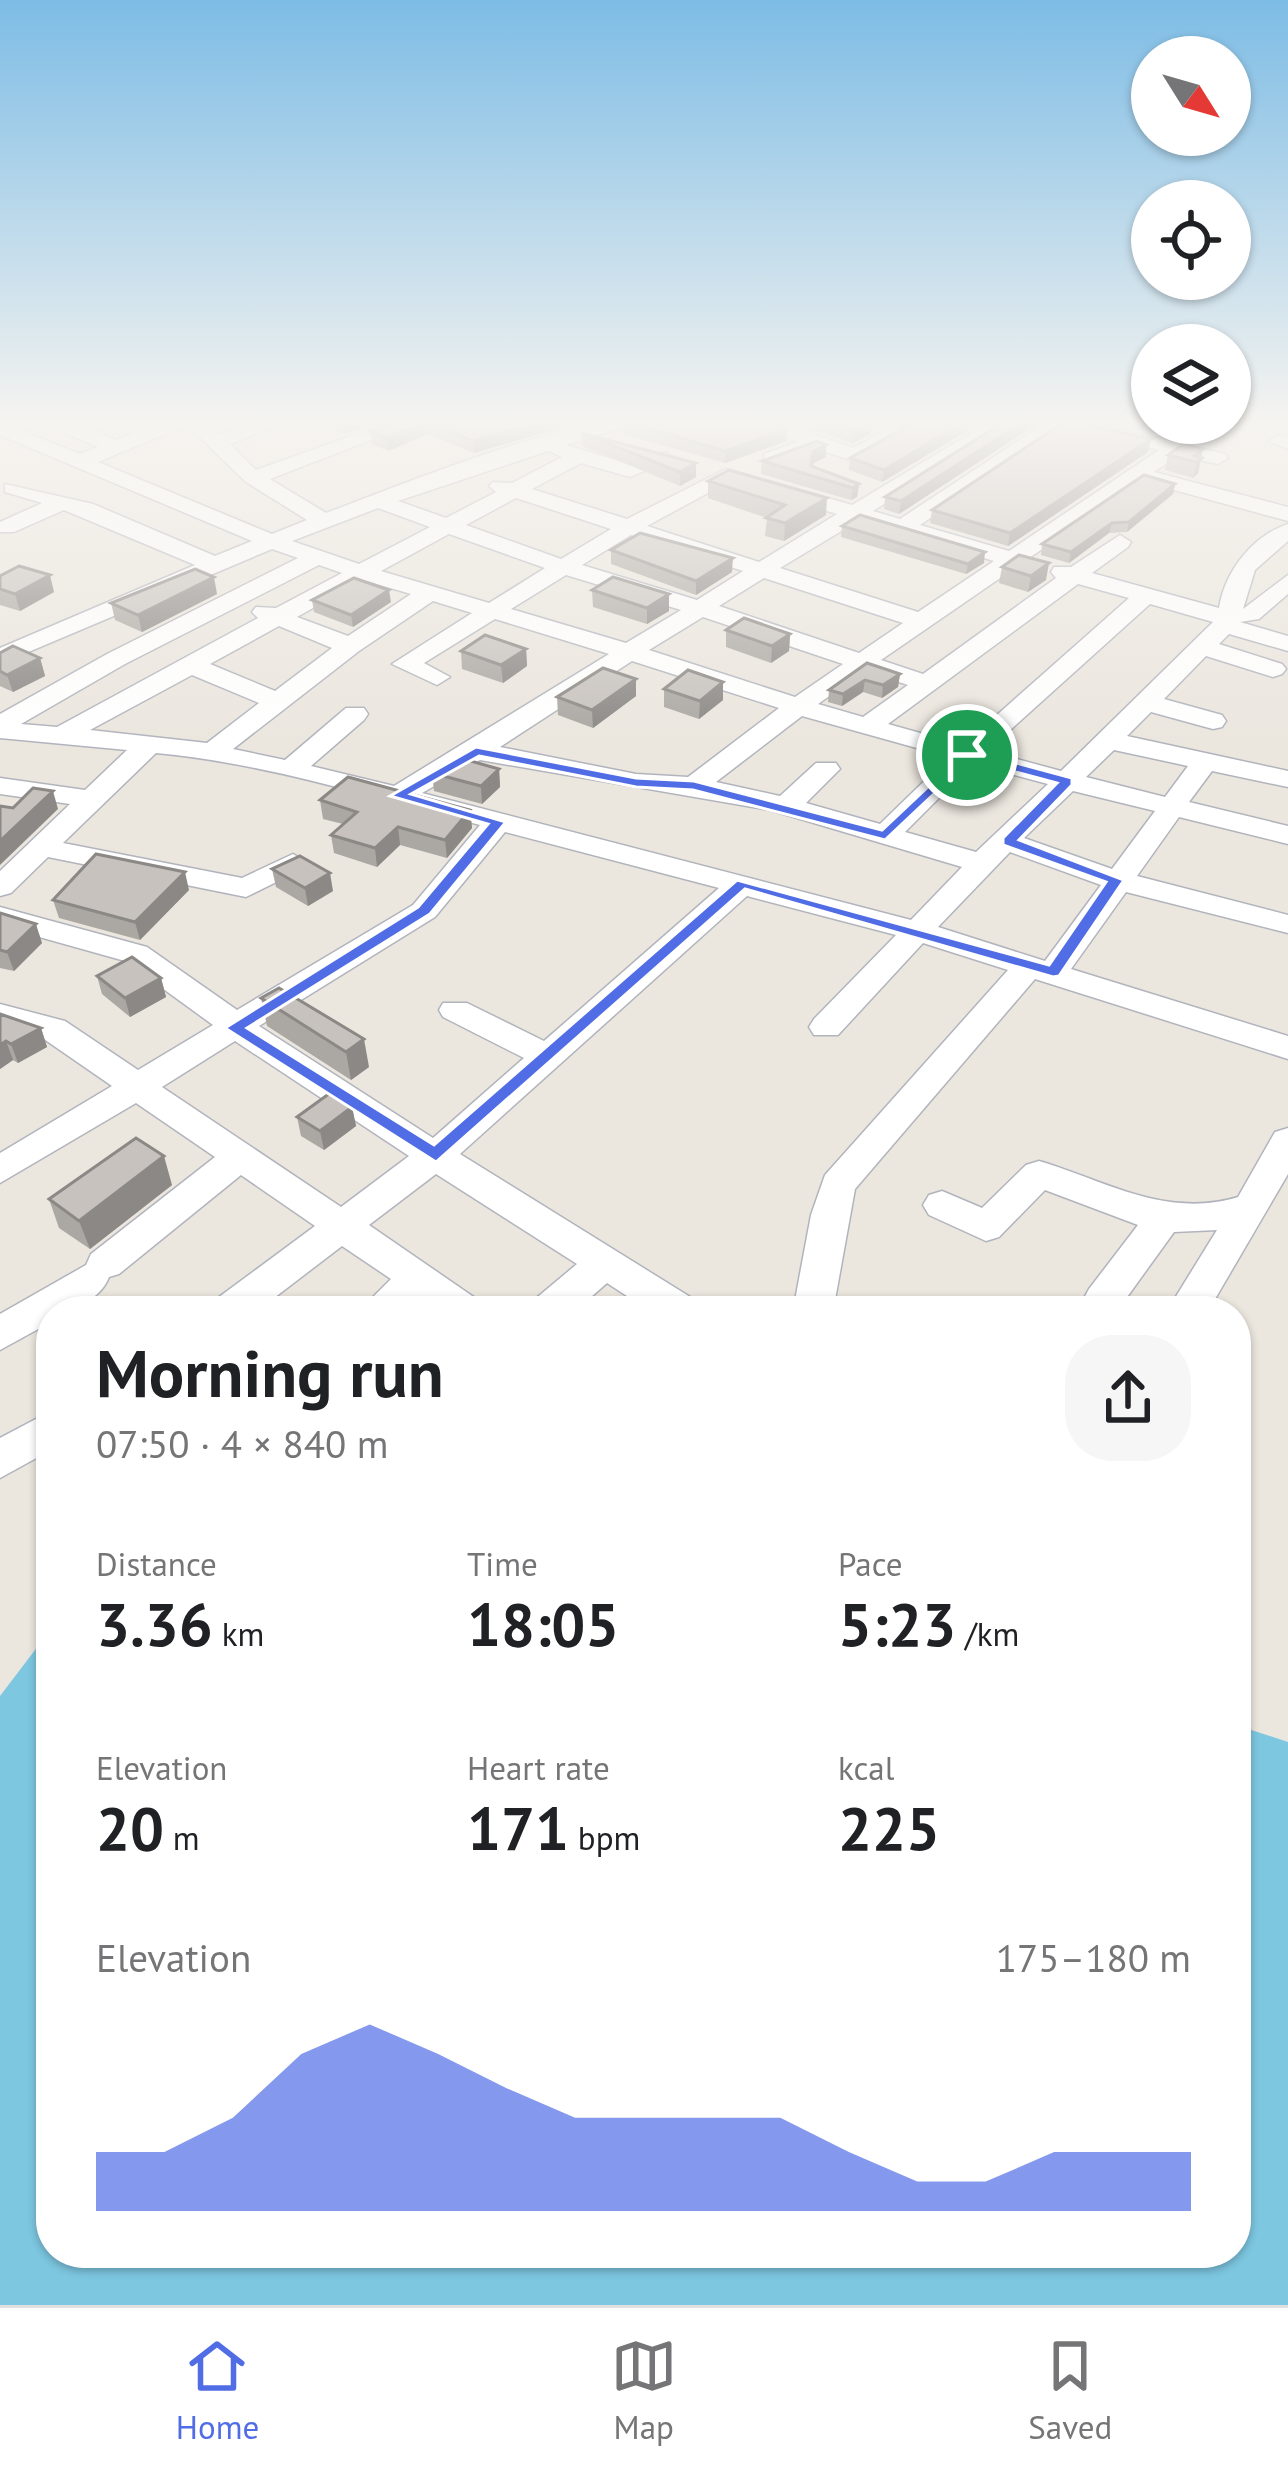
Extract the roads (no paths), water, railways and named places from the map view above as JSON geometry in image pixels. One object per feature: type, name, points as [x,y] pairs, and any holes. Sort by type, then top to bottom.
[{"type":"street","points":[[7,528],[40,540]]},
{"type":"street","points":[[116,528],[201,569],[237,598],[350,646]]},
{"type":"street","points":[[238,528],[316,558],[488,613],[867,727],[1288,835]]},
{"type":"street","points":[[0,657],[308,528]]},
{"type":"street","points":[[57,738],[438,528]]},
{"type":"street","points":[[446,528],[926,683]]},
{"type":"street","points":[[436,677],[394,671],[628,528]]},
{"type":"street","points":[[631,528],[920,621]]},
{"type":"street","points":[[398,796],[476,752],[829,528]]},
{"type":"street","points":[[904,528],[1145,596],[1288,625]]},
{"type":"street","points":[[694,785],[857,663],[1059,528]]},
{"type":"street","points":[[1234,616],[1231,592],[1254,556],[1288,531]]},
{"type":"street","points":[[867,727],[1120,542]]},
{"type":"street","points":[[1254,556],[1288,556]]},
{"type":"street","points":[[826,1027],[914,930],[1008,842],[1145,701],[1234,616],[1288,579],[1254,556]]},
{"type":"street","points":[[0,728],[116,658],[316,558]]},
{"type":"street","points":[[212,752],[350,646],[429,593]]},
{"type":"street","points":[[885,835],[1145,596]]},
{"type":"street","points":[[1234,616],[1288,644]]},
{"type":"street","points":[[0,624],[46,637]]},
{"type":"street","points":[[1202,647],[1273,669]]},
{"type":"street","points":[[188,664],[277,701]]},
{"type":"street","points":[[1145,701],[1214,721]]},
{"type":"street","points":[[291,770],[355,714]]},
{"type":"street","points":[[0,728],[212,752],[398,796],[914,930],[1288,1048]]},
{"type":"street","points":[[1107,740],[1285,775]]},
{"type":"street","points":[[6,874],[148,745]]},
{"type":"street","points":[[476,752],[636,782],[694,785],[787,806],[982,863]]},
{"type":"street","points":[[819,1296],[838,1184],[1042,969],[1205,761]]},
{"type":"street","points":[[787,806],[826,769]]},
{"type":"street","points":[[0,785],[93,799]]},
{"type":"street","points":[[844,823],[872,795]]},
{"type":"street","points":[[0,1171],[424,910],[498,822]]},
{"type":"street","points":[[1008,842],[1116,880],[1288,924]]},
{"type":"street","points":[[41,847],[235,888],[256,886],[293,863]]},
{"type":"street","points":[[249,1296],[436,1155],[742,884]]},
{"type":"street","points":[[0,916],[136,954],[234,1028],[657,1296]]},
{"type":"street","points":[[455,1010],[545,1055]]},
{"type":"street","points":[[0,1015],[53,1029],[443,1296]]},
{"type":"street","points":[[1198,1296],[1266,1203],[1288,1141]]},
{"type":"street","points":[[60,1296],[98,1272],[240,1157]]},
{"type":"street","points":[[942,1205],[986,1227],[1039,1174],[1163,1219],[1222,1216],[1266,1203]]},
{"type":"street","points":[[1106,1296],[1163,1219]]},
{"type":"street","points":[[566,1296],[605,1263]]},
{"type":"street","points":[[397,1296],[418,1278]]},
{"type":"street","points":[[0,1334],[36,1311]]},
{"type":"water","points":[[36,1649],[36,2268],[1251,2268],[1251,1730],[1288,1742],[1288,2305],[0,2305],[0,1696]]}]
